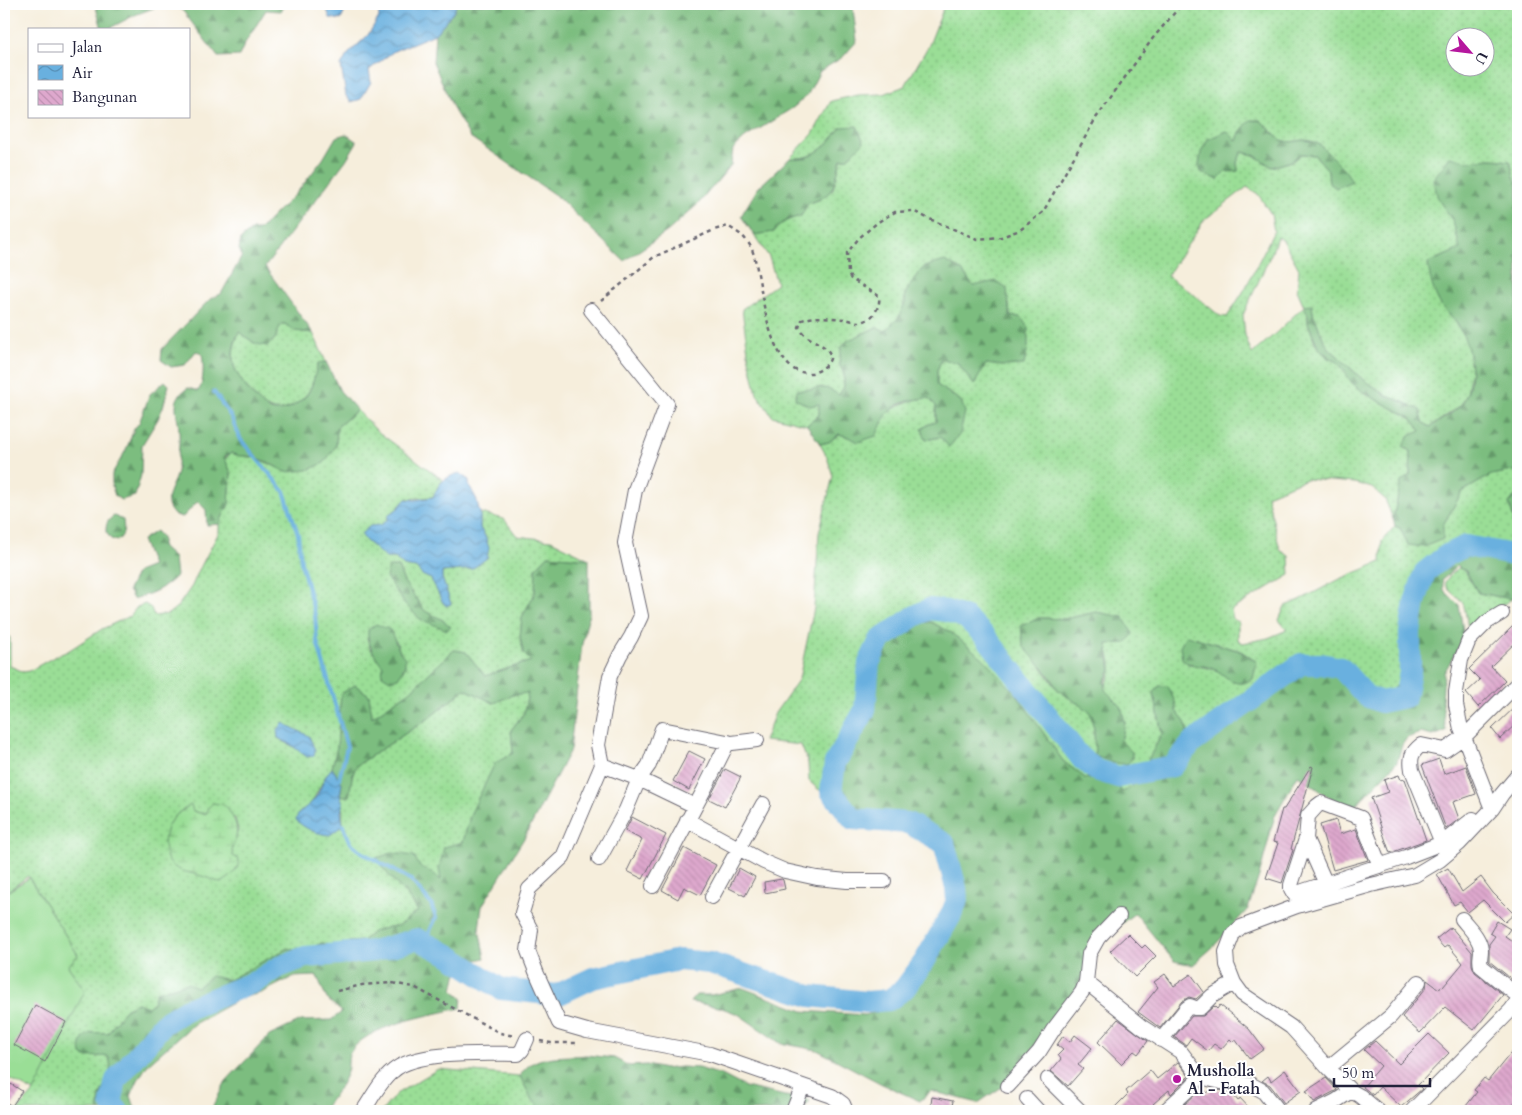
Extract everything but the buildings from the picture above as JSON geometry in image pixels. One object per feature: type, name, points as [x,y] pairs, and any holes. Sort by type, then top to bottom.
[{"type":"street","points":[[591,310],[667,404],[635,490],[625,543],[641,616],[610,676],[598,744],[602,765],[563,857],[529,889],[522,913],[531,930],[528,951],[559,1024],[710,1054],[832,1096],[843,1104],[846,1111]]},
{"type":"street","points":[[1491,807],[1461,729],[1456,705],[1456,692],[1461,660],[1469,640],[1487,622],[1502,613]]},
{"type":"street","points":[[1442,843],[1412,770],[1411,760],[1414,751],[1421,745],[1445,750],[1464,737],[1518,683]]},
{"type":"street","points":[[599,859],[626,810],[639,779],[649,765],[662,729],[732,743],[757,740]]},
{"type":"street","points":[[653,886],[728,742]]},
{"type":"street","points":[[602,765],[639,779],[695,806]]},
{"type":"street","points":[[1378,1111],[1351,1091],[1291,1027],[1242,994],[1234,984],[1227,965],[1226,952],[1232,934],[1241,927],[1297,906],[1371,885],[1415,875],[1440,860],[1459,844],[1518,775]]},
{"type":"street","points":[[712,897],[763,804]]},
{"type":"street","points":[[1380,866],[1361,818],[1321,804],[1308,816],[1306,839],[1291,885],[1292,892],[1294,894],[1326,884],[1380,866],[1442,843],[1491,807]]},
{"type":"street","points":[[687,820],[764,862],[786,871],[817,878],[847,881],[884,881]]},
{"type":"street","points":[[1306,839],[1326,884]]},
{"type":"street","points":[[1008,1086],[1039,1052],[1082,992],[1086,982],[1089,954],[1098,938],[1119,916]]},
{"type":"street","points":[[1412,1111],[1516,1005],[1481,966],[1481,952],[1478,941],[1462,920]]},
{"type":"street","points":[[1086,982],[1142,1027],[1181,1052],[1200,1077],[1221,1082],[1252,1085],[1263,1092],[1279,1111]]},
{"type":"street","points":[[1328,1068],[1391,1016],[1419,982]]},
{"type":"street","points":[[1161,1040],[1186,1008],[1190,1006],[1200,1008],[1212,996],[1234,984]]},
{"type":"street","points":[[363,1111],[394,1070],[413,1061],[434,1056],[518,1054],[527,1039]]},
{"type":"street","points":[[1165,1111],[1200,1077]]},
{"type":"street","points":[[1048,1079],[1080,1111]]},
{"type":"street","points":[[793,1111],[803,1086]]},
{"type":"street","points":[[1316,1111],[1351,1091]]},
{"type":"street","points":[[1027,1098],[1038,1111]]},
{"type":"path","points":[[591,310],[654,257],[714,230],[728,226],[746,240],[754,254],[770,329],[777,350],[784,360],[794,369],[801,372],[816,372],[824,368],[830,361],[831,355],[828,349],[802,333],[799,327],[802,320],[811,317],[862,322],[872,316],[880,302],[879,296],[851,279],[848,274],[847,253],[859,238],[878,222],[895,212],[913,211],[925,218],[977,239],[1001,237],[1020,230],[1043,212],[1096,118],[1153,38],[1182,4]]},
{"type":"path","points":[[337,991],[362,985],[392,984],[414,987],[500,1033],[551,1043],[579,1043],[587,1031]]},
{"type":"green space","points":[[95,4],[164,4],[135,15],[110,28],[102,28]]},
{"type":"green space","points":[[172,4],[286,4],[281,11],[266,10],[239,56],[218,57],[183,11]]},
{"type":"green space","points":[[456,4],[857,4],[853,9],[857,41],[843,57],[820,71],[808,94],[794,107],[745,138],[733,149],[731,165],[699,203],[668,231],[624,261],[558,197],[470,137],[455,112],[433,62],[435,34],[455,10]]},
{"type":"green space","points":[[943,4],[1518,4],[1518,183],[1515,180],[1510,161],[1492,159],[1468,161],[1450,158],[1438,199],[1453,221],[1461,249],[1428,263],[1442,307],[1455,321],[1467,342],[1471,369],[1467,394],[1460,406],[1430,427],[1423,422],[1420,410],[1387,396],[1360,377],[1329,348],[1323,338],[1312,306],[1308,315],[1308,323],[1316,345],[1328,358],[1338,362],[1366,394],[1411,418],[1421,431],[1403,448],[1411,451],[1410,475],[1401,482],[1393,519],[1385,499],[1372,488],[1355,483],[1306,479],[1267,495],[1280,550],[1289,556],[1290,575],[1231,610],[1233,619],[1238,622],[1238,640],[1243,643],[1268,638],[1287,630],[1279,620],[1285,606],[1340,579],[1381,562],[1382,541],[1395,526],[1400,528],[1408,545],[1443,525],[1462,492],[1491,475],[1518,470],[1518,493],[1509,503],[1518,534],[1518,563],[1493,555],[1466,550],[1410,594],[1402,634],[1399,683],[1388,694],[1374,691],[1343,661],[1259,687],[1211,717],[1189,737],[1185,722],[1176,711],[1175,702],[1154,693],[1162,734],[1156,744],[1152,767],[1129,789],[1122,793],[1118,785],[1085,778],[1063,761],[1017,695],[950,632],[931,622],[914,623],[899,631],[886,647],[879,664],[877,689],[867,723],[839,776],[840,792],[819,790],[809,781],[808,763],[801,745],[764,741],[775,713],[799,679],[814,608],[819,533],[833,476],[827,457],[820,444],[829,442],[839,434],[857,441],[881,418],[897,407],[906,402],[929,398],[936,406],[936,422],[922,429],[926,440],[940,437],[949,446],[961,401],[937,385],[937,370],[942,359],[958,363],[974,384],[986,364],[1003,366],[1010,316],[1009,303],[973,286],[961,270],[924,267],[905,294],[905,302],[899,317],[885,331],[877,327],[847,341],[841,348],[839,364],[844,373],[844,387],[838,396],[822,387],[808,391],[820,404],[819,415],[807,425],[772,416],[757,394],[749,359],[742,309],[777,284],[769,257],[754,235],[773,232],[786,221],[801,216],[808,203],[819,200],[833,189],[841,159],[841,127],[820,150],[806,157],[790,158],[813,134],[831,101],[858,95],[884,94],[905,86],[929,45],[942,12]],"holes":[[[1260,120],[1281,140],[1315,142],[1345,170],[1329,183],[1328,170],[1315,155],[1301,154],[1292,161],[1272,167],[1254,155],[1242,152],[1237,162],[1238,171],[1225,172],[1199,165],[1203,150],[1210,139],[1227,131],[1237,141]],[[1247,187],[1258,194],[1271,214],[1274,231],[1245,289],[1227,317],[1220,316],[1167,276],[1204,220]],[[1277,237],[1283,240],[1299,269],[1297,290],[1304,306],[1252,354],[1245,335],[1243,315]],[[1096,612],[1106,642],[1111,666],[1105,690],[1121,706],[1125,723],[1121,741],[1095,756],[1094,729],[1090,712],[1058,690],[1038,662],[1039,618],[1065,619]],[[1186,635],[1241,651],[1257,662],[1233,682],[1217,671],[1188,665]]]},
{"type":"green space","points":[[1250,120],[1260,120],[1281,140],[1315,142],[1345,170],[1352,181],[1336,188],[1329,183],[1328,170],[1315,155],[1301,154],[1292,161],[1272,167],[1254,155],[1242,152],[1237,162],[1238,171],[1225,172],[1218,180],[1201,172],[1199,165],[1201,152],[1208,139],[1227,131],[1237,141],[1240,132]]},
{"type":"green space","points":[[857,126],[864,142],[848,158],[841,159],[835,182],[829,193],[808,203],[801,216],[786,221],[774,232],[754,235],[741,216],[758,188],[790,158],[806,157],[813,154],[826,145],[841,127]]},
{"type":"green space","points":[[346,134],[357,142],[346,160],[265,267],[313,333],[295,331],[285,324],[281,324],[275,339],[267,346],[256,344],[239,332],[234,344],[233,357],[236,371],[244,384],[260,403],[271,410],[280,411],[295,405],[303,399],[314,380],[318,363],[326,362],[340,391],[357,410],[337,427],[336,446],[324,463],[308,470],[286,472],[263,460],[231,453],[226,456],[225,459],[231,473],[229,504],[219,524],[207,525],[206,510],[198,501],[183,517],[174,515],[169,507],[168,499],[175,479],[179,448],[176,402],[178,397],[188,388],[198,391],[202,379],[203,363],[202,354],[196,351],[185,365],[171,367],[161,360],[162,349],[210,299],[221,294],[242,256],[239,249],[241,239],[252,230],[259,230],[299,190],[323,159],[336,137]]},
{"type":"green space","points":[[1450,157],[1468,161],[1492,159],[1510,161],[1515,180],[1518,183],[1518,470],[1491,475],[1462,492],[1443,525],[1443,539],[1424,547],[1408,545],[1400,528],[1395,526],[1393,519],[1401,482],[1410,475],[1411,451],[1403,447],[1409,436],[1421,431],[1411,418],[1366,394],[1352,383],[1338,362],[1328,358],[1318,347],[1308,323],[1308,315],[1304,306],[1312,305],[1313,313],[1329,348],[1360,377],[1387,396],[1420,410],[1423,422],[1430,427],[1451,414],[1461,405],[1466,395],[1471,374],[1468,351],[1461,330],[1442,307],[1436,296],[1428,263],[1460,249],[1453,221],[1438,199],[1433,179]]},
{"type":"green space","points":[[945,261],[961,270],[973,286],[996,281],[1007,289],[1010,316],[1021,317],[1028,328],[1028,347],[1024,365],[1003,366],[986,364],[974,385],[958,363],[942,359],[937,370],[937,385],[961,401],[965,412],[960,434],[949,447],[940,437],[926,440],[922,429],[936,422],[936,406],[929,398],[908,401],[893,408],[885,417],[876,436],[858,442],[839,434],[829,442],[820,444],[807,425],[819,415],[819,404],[810,406],[795,399],[797,390],[823,388],[839,395],[844,387],[844,373],[839,364],[841,348],[847,341],[877,327],[885,331],[899,317],[905,302],[905,294],[924,267]]},
{"type":"green space","points":[[280,324],[285,324],[295,331],[313,333],[326,362],[318,363],[312,385],[302,399],[290,407],[276,410],[266,407],[249,391],[236,371],[233,353],[239,332],[256,344],[275,339]]},
{"type":"green space","points":[[165,381],[169,385],[163,407],[142,445],[141,475],[135,496],[121,500],[115,496],[112,486],[112,474],[126,450],[134,429],[139,423],[150,394]]},
{"type":"green space","points":[[357,410],[377,431],[443,480],[433,497],[406,499],[396,510],[389,514],[387,520],[381,525],[370,526],[378,550],[386,558],[395,558],[404,566],[416,568],[422,575],[431,579],[446,606],[451,604],[442,578],[442,572],[472,569],[485,536],[480,528],[480,513],[504,519],[517,536],[551,540],[589,559],[548,555],[536,568],[535,593],[522,617],[520,637],[524,654],[531,661],[485,676],[466,652],[454,650],[409,692],[372,717],[369,695],[355,685],[341,694],[337,747],[332,768],[312,802],[298,814],[343,825],[340,795],[349,796],[356,766],[429,718],[465,689],[494,703],[512,695],[528,692],[524,713],[511,730],[513,753],[471,813],[463,842],[441,881],[433,873],[420,867],[396,883],[418,911],[398,926],[373,932],[362,941],[349,942],[338,949],[322,943],[310,948],[286,949],[229,980],[211,977],[196,988],[156,992],[153,1003],[148,1007],[137,1003],[125,1009],[108,1033],[90,1033],[111,1062],[110,1074],[100,1096],[99,1111],[17,1111],[34,1092],[75,978],[68,966],[78,955],[28,876],[4,894],[4,629],[10,638],[10,666],[24,672],[68,651],[102,629],[130,616],[137,607],[145,604],[151,608],[154,616],[168,614],[178,606],[192,586],[219,532],[219,524],[229,503],[231,473],[225,459],[231,453],[248,456],[264,461],[286,472],[336,446],[337,427]],"holes":[[[398,567],[404,582],[425,612],[405,604],[386,577]],[[367,638],[396,641],[400,652],[382,675],[383,666],[370,648]],[[283,724],[298,731],[299,750],[278,738]],[[184,808],[203,814],[235,818],[238,830],[231,850],[233,856],[221,883],[168,861],[165,837],[171,820]]]},
{"type":"green space","points":[[1518,493],[1518,534],[1509,503]]},
{"type":"green space","points":[[114,516],[123,520],[123,534],[117,541],[111,539],[106,532],[107,522]]},
{"type":"green space","points":[[156,531],[162,538],[162,545],[165,550],[174,558],[176,576],[156,591],[133,599],[128,590],[137,572],[152,566],[142,540]]},
{"type":"green space","points":[[1450,549],[1456,557],[1466,550],[1493,555],[1518,563],[1518,598],[1512,599],[1478,593],[1466,571],[1459,568],[1458,565],[1442,580],[1444,590],[1459,605],[1464,637],[1444,673],[1442,702],[1446,731],[1433,736],[1420,733],[1407,738],[1402,745],[1397,762],[1351,810],[1298,775],[1275,815],[1260,873],[1248,909],[1214,946],[1193,965],[1174,961],[1135,913],[1086,951],[1087,974],[1008,1083],[978,1103],[931,1091],[920,1101],[882,1084],[817,1050],[780,1043],[738,1014],[719,1007],[690,1002],[696,995],[711,995],[743,988],[803,1011],[865,1015],[899,1006],[938,959],[960,912],[962,879],[954,844],[931,825],[905,816],[880,815],[854,810],[840,792],[839,776],[867,723],[877,689],[879,664],[886,647],[899,631],[914,623],[931,622],[950,632],[983,658],[1017,695],[1063,761],[1085,778],[1118,785],[1122,792],[1129,789],[1151,767],[1148,762],[1149,758],[1162,734],[1154,693],[1159,686],[1168,686],[1175,702],[1176,711],[1185,722],[1189,736],[1199,725],[1236,703],[1288,665],[1300,659],[1343,661],[1374,691],[1388,694],[1399,683],[1402,634],[1410,594],[1422,570]]},
{"type":"green space","points":[[548,555],[589,559],[589,614],[582,644],[570,750],[526,835],[482,906],[479,929],[485,958],[473,961],[461,953],[453,990],[462,998],[461,1008],[384,1028],[358,1043],[349,1055],[347,1072],[342,1082],[323,1111],[214,1111],[213,1106],[226,1081],[269,1036],[301,1021],[331,1020],[342,1012],[327,999],[317,976],[293,977],[261,993],[241,998],[194,1024],[148,1064],[131,1096],[136,1111],[99,1111],[100,1095],[110,1072],[110,1062],[108,1056],[86,1057],[81,1054],[81,1044],[87,1035],[108,1033],[125,1009],[137,1003],[148,1007],[153,1003],[156,992],[187,983],[197,987],[211,976],[229,980],[286,949],[310,948],[322,943],[338,948],[349,942],[362,941],[373,932],[398,926],[418,911],[376,858],[392,853],[414,856],[420,867],[433,873],[441,880],[439,869],[444,847],[463,842],[471,813],[495,763],[513,753],[511,730],[524,713],[528,693],[512,695],[494,703],[465,689],[429,718],[356,766],[349,797],[340,795],[342,783],[332,768],[337,747],[341,694],[355,685],[369,695],[372,717],[409,692],[454,650],[466,652],[485,676],[531,661],[524,654],[520,637],[522,617],[535,593],[536,568]]},
{"type":"green space","points":[[389,567],[398,567],[404,582],[425,611],[443,620],[451,627],[447,630],[420,619],[405,604],[386,577]]},
{"type":"green space","points":[[1459,568],[1465,571],[1478,593],[1512,599],[1502,605],[1469,635],[1463,603],[1448,589],[1445,582]]},
{"type":"green space","points":[[1096,612],[1123,617],[1133,634],[1126,643],[1107,644],[1111,670],[1106,681],[1105,690],[1121,706],[1125,723],[1121,741],[1132,752],[1132,759],[1127,764],[1113,763],[1095,756],[1094,729],[1090,712],[1058,690],[1048,674],[1023,646],[1021,626],[1039,618],[1065,619]]},
{"type":"green space","points":[[376,624],[390,630],[400,652],[405,658],[405,667],[398,678],[390,680],[382,675],[383,666],[372,649],[368,635],[368,630]]},
{"type":"green space","points":[[1186,635],[1240,651],[1257,662],[1253,679],[1244,683],[1237,683],[1229,680],[1214,669],[1186,662],[1182,659],[1180,646]]},
{"type":"green space","points":[[213,803],[224,805],[233,817],[237,831],[232,852],[233,856],[239,859],[238,864],[233,874],[221,883],[176,868],[168,859],[164,846],[167,827],[177,815],[191,805],[193,811],[203,814],[207,813],[207,809]]},
{"type":"green space","points":[[29,878],[78,955],[68,966],[85,991],[34,1092],[4,1076],[4,894]]},
{"type":"green space","points":[[586,1055],[614,1058],[629,1066],[647,1065],[664,1069],[698,1068],[722,1075],[745,1087],[810,1101],[802,1111],[542,1111],[530,1096],[520,1076],[526,1068],[533,1063],[549,1058]]},
{"type":"green space","points":[[438,1069],[520,1076],[530,1096],[542,1111],[382,1111],[396,1094]]},
{"type":"water","points":[[325,4],[348,4],[341,20],[330,18]]},
{"type":"water","points":[[378,4],[456,4],[455,10],[435,34],[394,51],[369,70],[371,82],[361,99],[351,102],[346,96],[341,66],[347,55],[368,35],[379,17]]},
{"type":"water","points":[[459,473],[469,480],[469,485],[476,498],[480,513],[480,528],[489,548],[487,558],[472,569],[442,572],[442,578],[451,604],[446,606],[431,579],[422,575],[416,568],[404,566],[395,558],[386,558],[366,541],[361,534],[370,526],[381,525],[387,520],[389,514],[396,510],[406,499],[415,500],[433,497],[443,481]]},
{"type":"water","points":[[283,723],[309,736],[315,750],[314,756],[307,757],[278,738],[277,731]]},
{"type":"water","points":[[332,768],[342,783],[340,795],[343,803],[341,812],[343,825],[330,835],[320,834],[303,826],[296,820],[300,812],[318,794]]},
{"type":"waterway","points":[[214,392],[231,417],[241,440],[284,491],[298,534],[301,562],[315,615],[317,641],[347,747],[339,779]]},
{"type":"waterway","points":[[118,1111],[111,1103],[116,1080],[163,1024],[185,1010],[257,981],[279,967],[305,957],[374,951],[417,939],[447,954],[501,989],[557,995],[593,978],[679,960],[710,963],[810,996],[867,1002],[889,1000],[904,989],[924,962],[951,915],[957,900],[956,888],[944,843],[908,823],[853,819],[831,791],[835,763],[865,710],[869,663],[880,640],[915,616],[929,609],[947,611],[966,618],[985,636],[1082,759],[1096,770],[1118,777],[1173,766],[1192,743],[1301,664],[1321,664],[1341,668],[1366,696],[1381,702],[1405,697],[1410,672],[1410,632],[1415,602],[1425,572],[1447,555],[1466,546],[1518,556]]},
{"type":"waterway","points":[[343,825],[351,843],[363,853],[411,880],[431,904],[436,918],[424,943]]},
{"type":"place","name":"Musholla Al - Fatah","points":[[1177,1079]]}]
